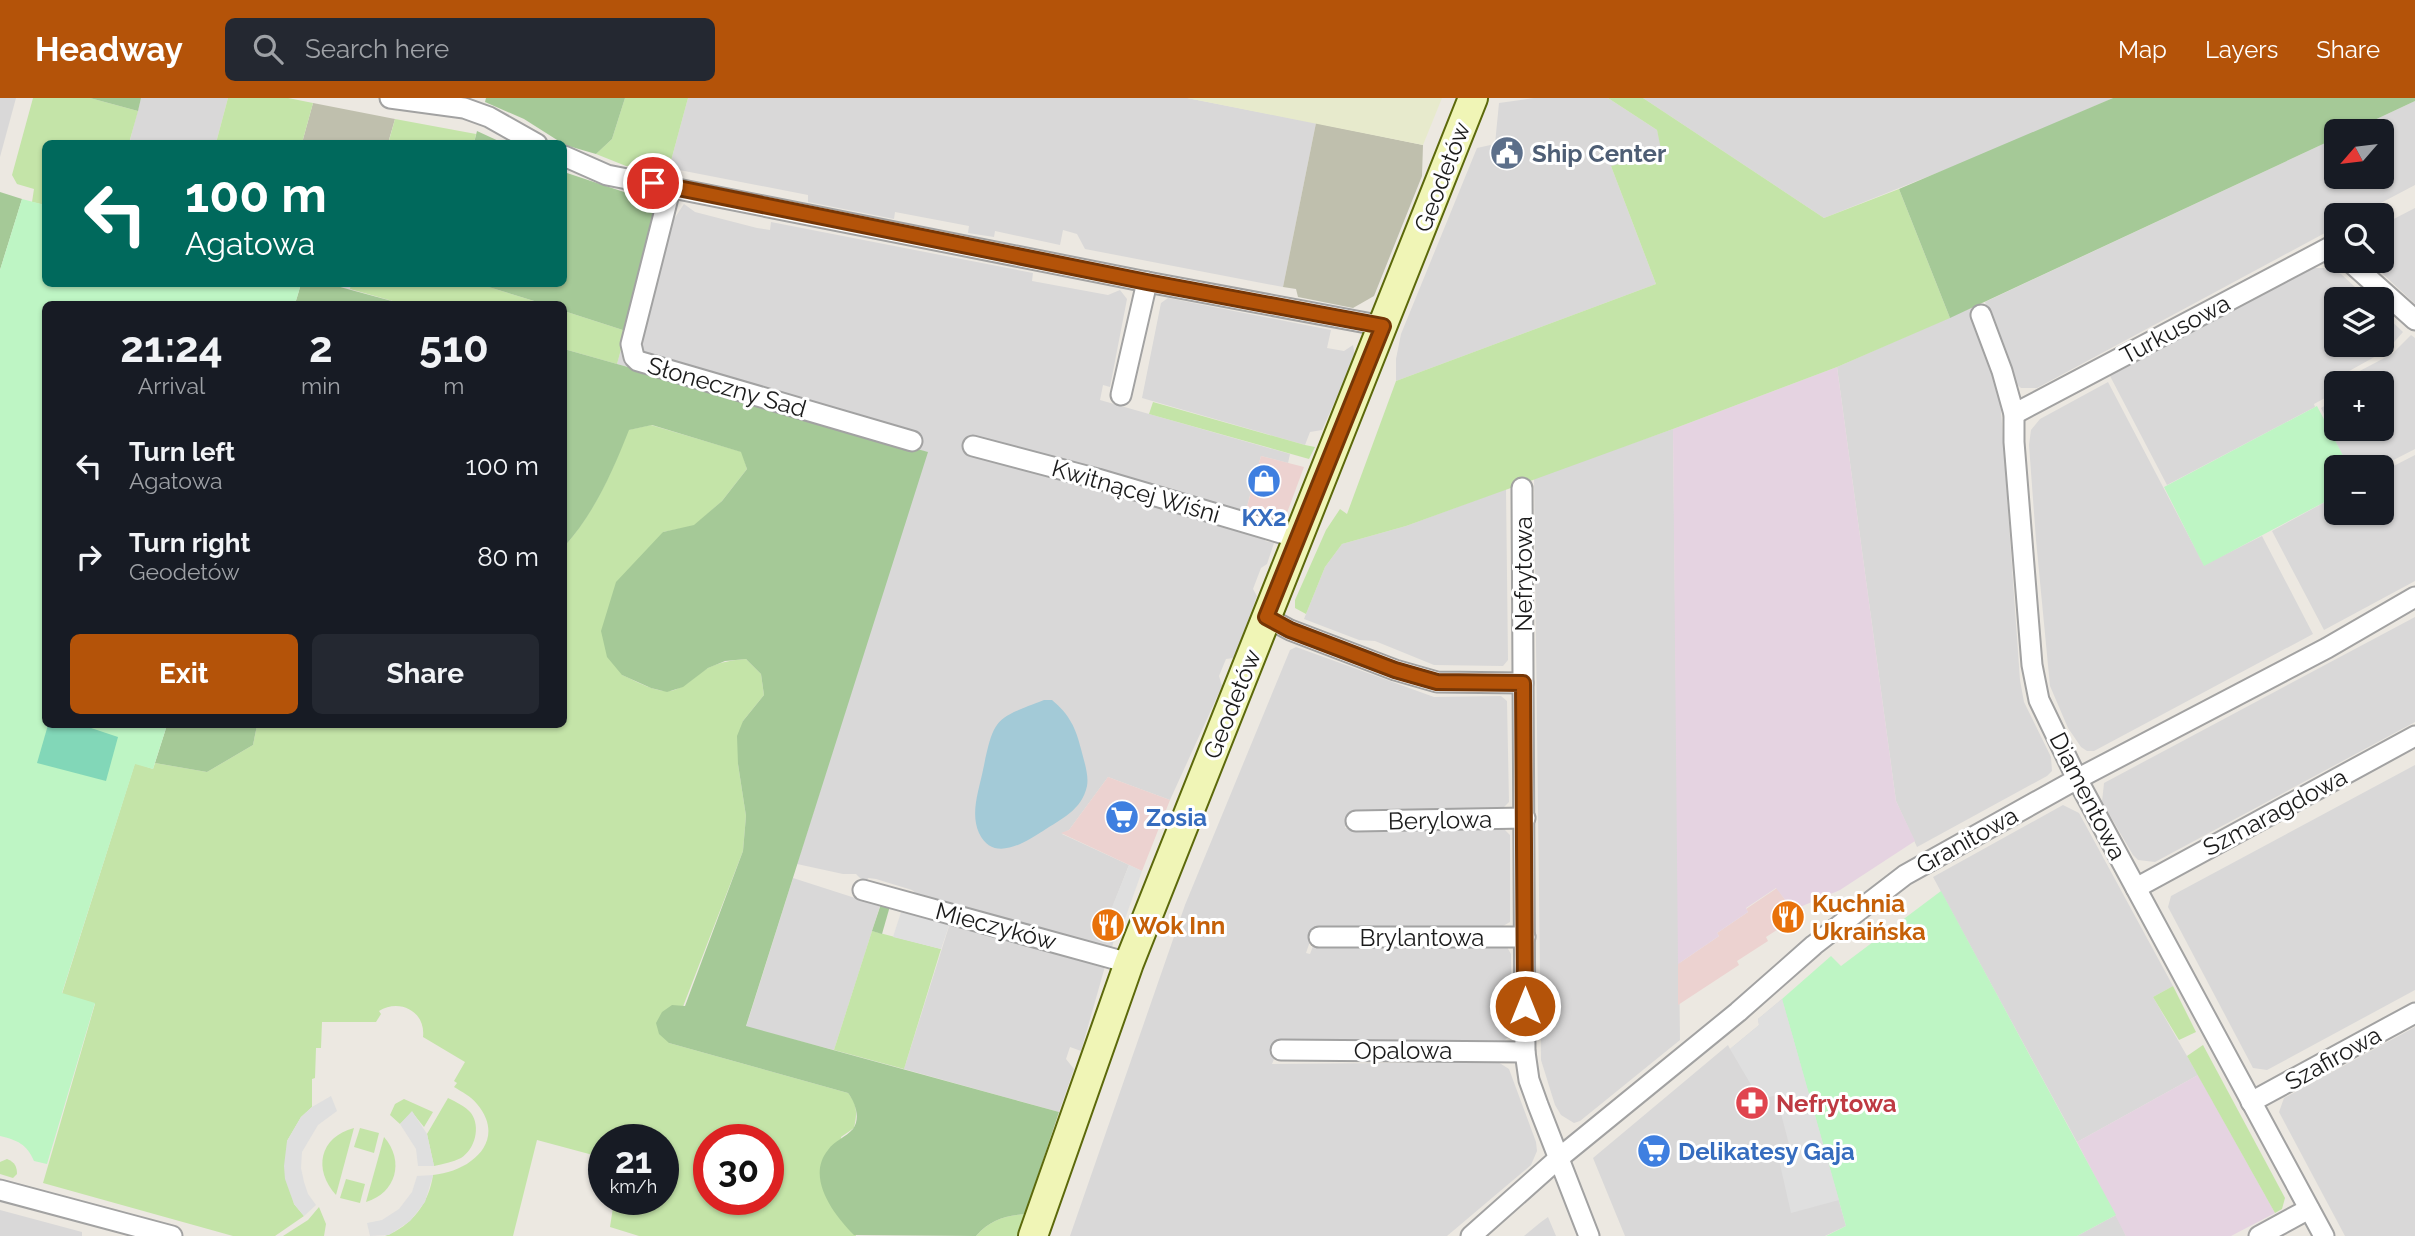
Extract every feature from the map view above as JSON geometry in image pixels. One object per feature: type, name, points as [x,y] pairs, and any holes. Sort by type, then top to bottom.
[{"type":"street","points":[[390,98],[464,108],[489,117],[530,140]]},
{"type":"street","name":"Geodetów","points":[[1034,1236],[1129,963],[1473,98]]},
{"type":"street","points":[[567,157],[607,174],[1147,282],[1383,326]]},
{"type":"street","name":"Słoneczny Sad","points":[[671,186],[631,344],[634,357],[638,361],[912,441]]},
{"type":"street","name":"Turkusowa","points":[[2014,414],[2324,250]]},
{"type":"street","points":[[2362,273],[2415,320]]},
{"type":"street","points":[[1121,396],[1147,282]]},
{"type":"street","name":"Diamentowa","points":[[1981,315],[2002,371],[2014,414],[2032,666],[2039,700],[2077,779],[2324,1236]]},
{"type":"street","name":"Kwitnącej Wiśni","points":[[973,446],[1098,479],[1298,538]]},
{"type":"street","name":"Nefrytowa","points":[[1522,488],[1525,1052],[1529,1080],[1590,1236]]},
{"type":"street","name":"Granitowa","points":[[1471,1236],[1559,1158],[1738,1012],[1814,945],[1905,875],[2077,779],[2284,671],[2415,597]]},
{"type":"street","points":[[1266,617],[1290,630],[1395,670],[1437,682],[1523,683]]},
{"type":"street","name":"Szmaragdowa","points":[[2136,887],[2415,736]]},
{"type":"street","name":"Berylowa","points":[[1356,821],[1524,818]]},
{"type":"street","name":"Mieczyków","points":[[863,890],[1129,963]]},
{"type":"street","name":"Brylantowa","points":[[1319,937],[1525,937]]},
{"type":"street","name":"Szafirowa","points":[[2251,1102],[2415,1013]]},
{"type":"street","name":"Opalowa","points":[[1281,1050],[1525,1052]]},
{"type":"street","points":[[0,1190],[172,1236]]},
{"type":"street","points":[[2259,1236],[2309,1209]]},
{"type":"shaded area","points":[[0,98],[16,98],[0,157]]},
{"type":"shaded area","points":[[141,98],[228,98],[217,140],[130,140]]},
{"type":"shaded area","points":[[688,98],[1187,98],[1316,123],[1283,287],[1085,249],[1077,234],[1063,230],[1060,245],[995,231],[994,237],[968,233],[969,226],[895,212],[894,219],[808,202],[808,195],[669,168]]},
{"type":"shaded area","points":[[1187,98],[1442,98],[1423,145]]},
{"type":"shaded area","points":[[1534,98],[1608,98],[1657,130],[1663,154],[1611,166],[1656,284],[1396,381],[1396,359],[1401,334],[1477,148],[1495,144],[1499,103]]},
{"type":"shaded area","points":[[1643,98],[2113,98],[1997,149],[1824,218]]},
{"type":"shaded area","points":[[2415,101],[2415,185],[2381,203],[2324,203],[2324,233],[2037,388],[2021,388],[2014,382],[1985,302],[2324,144],[2324,189],[2394,189],[2394,119],[2377,119]]},
{"type":"shaded area","points":[[313,103],[395,119],[389,140],[303,140]]},
{"type":"shaded area","points":[[1316,123],[1423,145],[1422,176],[1374,296],[1353,308],[1298,297],[1296,289],[1283,287]]},
{"type":"shaded area","points":[[684,204],[695,212],[757,228],[770,230],[771,222],[1033,273],[1032,281],[1108,295],[1120,290],[1127,299],[1110,387],[1103,385],[1100,400],[1290,454],[1288,463],[1261,456],[1246,510],[1274,518],[1265,541],[1274,543],[1267,564],[1261,568],[1253,589],[1257,596],[1234,658],[1226,659],[1219,676],[1222,686],[1170,800],[1108,777],[1069,830],[1062,834],[1129,865],[1109,916],[1119,921],[1111,951],[925,901],[912,890],[876,879],[868,878],[866,884],[856,874],[843,874],[797,864],[927,452],[617,364],[657,215],[674,219]]},
{"type":"shaded area","points":[[2415,208],[2415,304],[2382,273],[2394,273],[2394,219]]},
{"type":"shaded area","points":[[2310,268],[2324,268],[2324,273],[2341,274],[2355,287],[2324,287],[2324,357],[2374,357],[2349,371],[2324,371],[2324,399],[2314,404],[2315,407],[2167,485],[2110,376]]},
{"type":"shaded area","points":[[1168,298],[1331,330],[1327,348],[1344,351],[1353,345],[1355,356],[1322,430],[1310,432],[1305,445],[1142,398],[1161,303]]},
{"type":"shaded area","points":[[1971,308],[1984,340],[2001,410],[2020,680],[2024,702],[2051,757],[2052,771],[1917,847],[1896,801],[1837,367]]},
{"type":"shaded area","points":[[2394,323],[2403,332],[2394,342]]},
{"type":"shaded area","points":[[2411,335],[2415,338],[2415,449],[2394,460],[2394,455],[2343,455],[2335,441],[2394,441],[2394,371],[2360,371],[2386,357],[2394,357],[2394,352]]},
{"type":"shaded area","points":[[1837,367],[1896,801],[1915,841],[1840,890],[1793,910],[1776,888],[1746,908],[1748,912],[1717,933],[1719,936],[1678,964],[1673,429]]},
{"type":"shaded area","points":[[2108,382],[2204,565],[2262,536],[2313,634],[2094,751],[2087,751],[2068,728],[2050,686],[2029,445],[2031,430],[2040,419]]},
{"type":"shaded area","points":[[1673,429],[1680,1040],[1580,1121],[1574,1123],[1561,1115],[1555,1105],[1541,1060],[1534,478]]},
{"type":"shaded area","points":[[2415,455],[2415,581],[2324,630],[2272,531],[2324,503],[2324,525],[2394,525],[2394,466]]},
{"type":"shaded area","points":[[1261,456],[1304,467],[1284,521],[1246,510]]},
{"type":"shaded area","points":[[1506,489],[1508,660],[1503,666],[1434,665],[1375,641],[1359,640],[1304,619],[1325,567],[1342,544],[1406,526]]},
{"type":"shaded area","points":[[2415,617],[2415,722],[2155,862],[2138,860],[2133,855],[2102,802],[2104,783]]},
{"type":"shaded area","points":[[1296,647],[1434,697],[1501,696],[1507,701],[1509,802],[1504,807],[1496,810],[1350,811],[1345,828],[1497,827],[1505,830],[1510,835],[1510,922],[1503,926],[1315,927],[1306,953],[1310,954],[1313,946],[1502,945],[1507,947],[1511,954],[1511,1034],[1499,1043],[1280,1044],[1272,1064],[1498,1062],[1509,1069],[1537,1151],[1531,1165],[1447,1236],[1070,1236],[1185,905],[1290,650]]},
{"type":"shaded area","points":[[2415,765],[2415,990],[2267,1070],[2253,1068],[2168,907],[2171,896]]},
{"type":"shaded area","points":[[1108,777],[1170,800],[1142,871],[1061,833],[1069,830]]},
{"type":"shaded area","points":[[2063,805],[2079,813],[2173,986],[2153,997],[2198,1075],[2077,1142],[1933,877]]},
{"type":"shaded area","points":[[1129,865],[1142,871],[1124,922],[1108,917]]},
{"type":"shaded area","points":[[793,878],[880,906],[834,1050],[746,1027]]},
{"type":"shaded area","points":[[1777,888],[1797,917],[1766,937],[1768,941],[1737,961],[1739,965],[1678,1005],[1678,964],[1719,936],[1717,933],[1748,912],[1746,909]]},
{"type":"shaded area","points":[[902,909],[951,920],[941,949],[893,937]]},
{"type":"shaded area","points":[[951,920],[1106,963],[1081,1051],[1070,1047],[1066,1059],[1074,1069],[1059,1112],[904,1069]]},
{"type":"shaded area","points":[[1782,999],[1846,1226],[1825,1236],[1625,1236],[1593,1158],[1728,1045],[1730,1049],[1759,1025],[1758,1019]]},
{"type":"shaded area","points":[[1782,999],[1839,1200],[1791,1213],[1777,1151],[1790,1148],[1776,1095],[1760,1100],[1730,1049],[1759,1025],[1758,1019]]},
{"type":"shaded area","points":[[2415,1027],[2415,1236],[2345,1236],[2279,1112],[2284,1098]]},
{"type":"shaded area","points":[[2198,1075],[2275,1213],[2231,1236],[2126,1236],[2077,1142]]},
{"type":"shaded area","points":[[331,1096],[337,1111],[318,1125],[302,1152],[304,1182],[316,1205],[304,1216],[294,1204],[285,1179],[287,1141],[301,1117]]},
{"type":"shaded area","points":[[412,1111],[427,1134],[434,1166],[418,1166],[416,1149],[400,1124]]},
{"type":"shaded area","points":[[433,1175],[425,1202],[410,1221],[389,1235],[370,1236],[367,1223],[382,1220],[399,1209],[412,1192],[417,1176]]},
{"type":"shaded area","points":[[0,1210],[82,1232],[82,1236],[0,1236]]},
{"type":"shaded area","points":[[2116,1215],[2126,1236],[2077,1236]]},
{"type":"shaded area","points":[[1548,1217],[1556,1236],[1524,1236],[1541,1222]]},
{"type":"green space","points":[[33,98],[90,98],[138,111],[130,140],[42,140],[42,204],[32,202],[34,189],[17,184],[12,175]]},
{"type":"green space","points":[[90,98],[141,98],[138,111]]},
{"type":"green space","points":[[228,98],[288,98],[313,103],[303,140],[217,140]]},
{"type":"green space","points":[[486,98],[625,98],[612,139],[596,154],[567,146],[567,140],[557,140],[524,119],[485,102]]},
{"type":"green space","points":[[625,98],[688,98],[669,168],[626,166],[596,154],[612,139]]},
{"type":"green space","points":[[1608,98],[1643,98],[1824,218],[1899,189],[1950,318],[1837,367],[1673,429],[1406,526],[1342,544],[1325,567],[1306,614],[1295,608],[1295,600],[1326,530],[1340,509],[1347,514],[1396,381],[1656,284],[1611,166],[1662,154],[1657,130]]},
{"type":"green space","points":[[2113,98],[2415,98],[2415,101],[2377,119],[2324,119],[2324,144],[1950,318],[1899,189]]},
{"type":"green space","points":[[395,119],[476,134],[475,140],[389,140]]},
{"type":"green space","points":[[477,131],[496,140],[475,140]]},
{"type":"green space","points":[[567,173],[660,204],[626,331],[567,312],[567,301],[534,301],[489,287],[567,287]]},
{"type":"green space","points":[[0,192],[22,199],[0,270]]},
{"type":"green space","points":[[22,199],[42,204],[42,287],[300,287],[296,301],[42,301],[42,728],[166,728],[153,769],[135,764],[62,993],[95,1003],[47,1164],[34,1161],[21,1144],[0,1136],[0,270]]},
{"type":"green space","points":[[300,287],[340,287],[392,301],[296,301]]},
{"type":"green space","points":[[489,287],[534,301],[392,301],[350,289]]},
{"type":"green space","points":[[567,312],[626,331],[617,364],[567,350]]},
{"type":"green space","points":[[567,350],[928,452],[746,1026],[1059,1112],[1025,1214],[998,1220],[976,1236],[854,1235],[825,1196],[820,1172],[828,1150],[853,1129],[857,1120],[853,1101],[848,1093],[669,1043],[659,1034],[656,1023],[662,1012],[672,1005],[685,1006],[743,851],[746,816],[738,764],[737,736],[743,721],[764,695],[761,674],[746,659],[725,661],[708,668],[683,687],[667,692],[651,688],[622,675],[607,657],[601,631],[616,582],[663,532],[694,525],[722,501],[747,469],[741,452],[652,425],[629,430],[602,492],[567,543]]},
{"type":"green space","points":[[1153,402],[1315,447],[1309,459],[1149,414]]},
{"type":"green space","points":[[2317,406],[2324,419],[2324,441],[2335,441],[2343,455],[2324,455],[2324,502],[2204,566],[2164,487]]},
{"type":"green space","points":[[651,425],[742,452],[747,469],[722,501],[694,526],[663,532],[622,675],[653,688],[670,691],[682,687],[713,666],[746,659],[761,674],[764,695],[743,721],[738,764],[746,816],[743,851],[669,1043],[848,1093],[855,1106],[855,1123],[854,1128],[841,1137],[856,1236],[639,1236],[610,1227],[612,1215],[679,1215],[679,1124],[588,1124],[588,1154],[537,1140],[513,1236],[385,1236],[395,1232],[418,1212],[428,1195],[433,1175],[460,1168],[480,1152],[486,1142],[488,1130],[486,1118],[477,1104],[454,1087],[457,1083],[454,1081],[465,1062],[423,1037],[420,1020],[410,1009],[395,1006],[379,1011],[381,1014],[376,1022],[322,1022],[321,1048],[316,1048],[315,1078],[312,1079],[312,1107],[301,1117],[287,1141],[294,1204],[304,1216],[275,1236],[233,1236],[43,1183],[95,1004],[62,994],[135,763],[153,769],[155,763],[207,772],[253,745],[256,728],[567,728],[567,543],[601,492],[628,430]]},
{"type":"green space","points":[[47,728],[91,728],[118,737],[106,781],[37,763]]},
{"type":"green space","points":[[166,728],[256,728],[253,745],[207,772],[155,763]]},
{"type":"green space","points":[[1941,891],[2116,1215],[2077,1236],[1826,1236],[1846,1226],[1782,999],[1831,956],[1841,966]]},
{"type":"green space","points":[[881,904],[890,906],[882,934],[872,931]]},
{"type":"green space","points":[[872,931],[941,949],[904,1069],[834,1050]]},
{"type":"green space","points":[[2173,986],[2196,1032],[2179,1040],[2153,997]]},
{"type":"green space","points":[[2203,1045],[2285,1198],[2282,1209],[2275,1213],[2187,1056]]},
{"type":"green space","points":[[448,1098],[471,1113],[476,1125],[475,1137],[470,1149],[461,1158],[434,1166],[427,1134]]},
{"type":"green space","points":[[404,1099],[433,1112],[424,1127],[412,1112],[400,1124],[390,1115],[395,1104]]},
{"type":"green space","points":[[354,1128],[336,1195],[324,1175],[323,1156],[333,1139]]},
{"type":"green space","points":[[360,1128],[379,1133],[374,1153],[354,1147]]},
{"type":"green space","points":[[384,1137],[394,1156],[394,1175],[384,1191],[366,1202]]},
{"type":"green space","points":[[7,1159],[16,1167],[17,1174],[13,1178],[0,1174],[0,1162]]},
{"type":"green space","points":[[346,1179],[365,1184],[360,1203],[340,1198]]},
{"type":"green space","points":[[319,1207],[326,1224],[324,1236],[283,1236],[308,1220]]},
{"type":"green space","points":[[1025,1214],[1017,1236],[976,1236],[998,1220]]},
{"type":"water","points":[[1044,700],[1052,700],[1058,705],[1074,728],[1087,773],[1087,786],[1076,808],[1057,822],[1018,845],[1000,849],[992,847],[979,833],[975,818],[990,739],[999,722]]},
{"type":"place","name":"Ship Center","points":[[1507,153]]},
{"type":"place","name":"KX2","points":[[1264,481]]},
{"type":"place","name":"Zosia","points":[[1122,817]]},
{"type":"place","name":"Kuchnia Ukraińska","points":[[1788,917]]},
{"type":"place","name":"Wok Inn","points":[[1108,925]]},
{"type":"place","name":"Nefrytowa","points":[[1752,1103]]},
{"type":"place","name":"Delikatesy Gaja","points":[[1654,1151]]},
{"type":"route","points":[[653,183],[1147,282],[1383,326],[1266,617],[1290,630],[1395,670],[1437,682],[1523,683],[1525,1006]]}]
